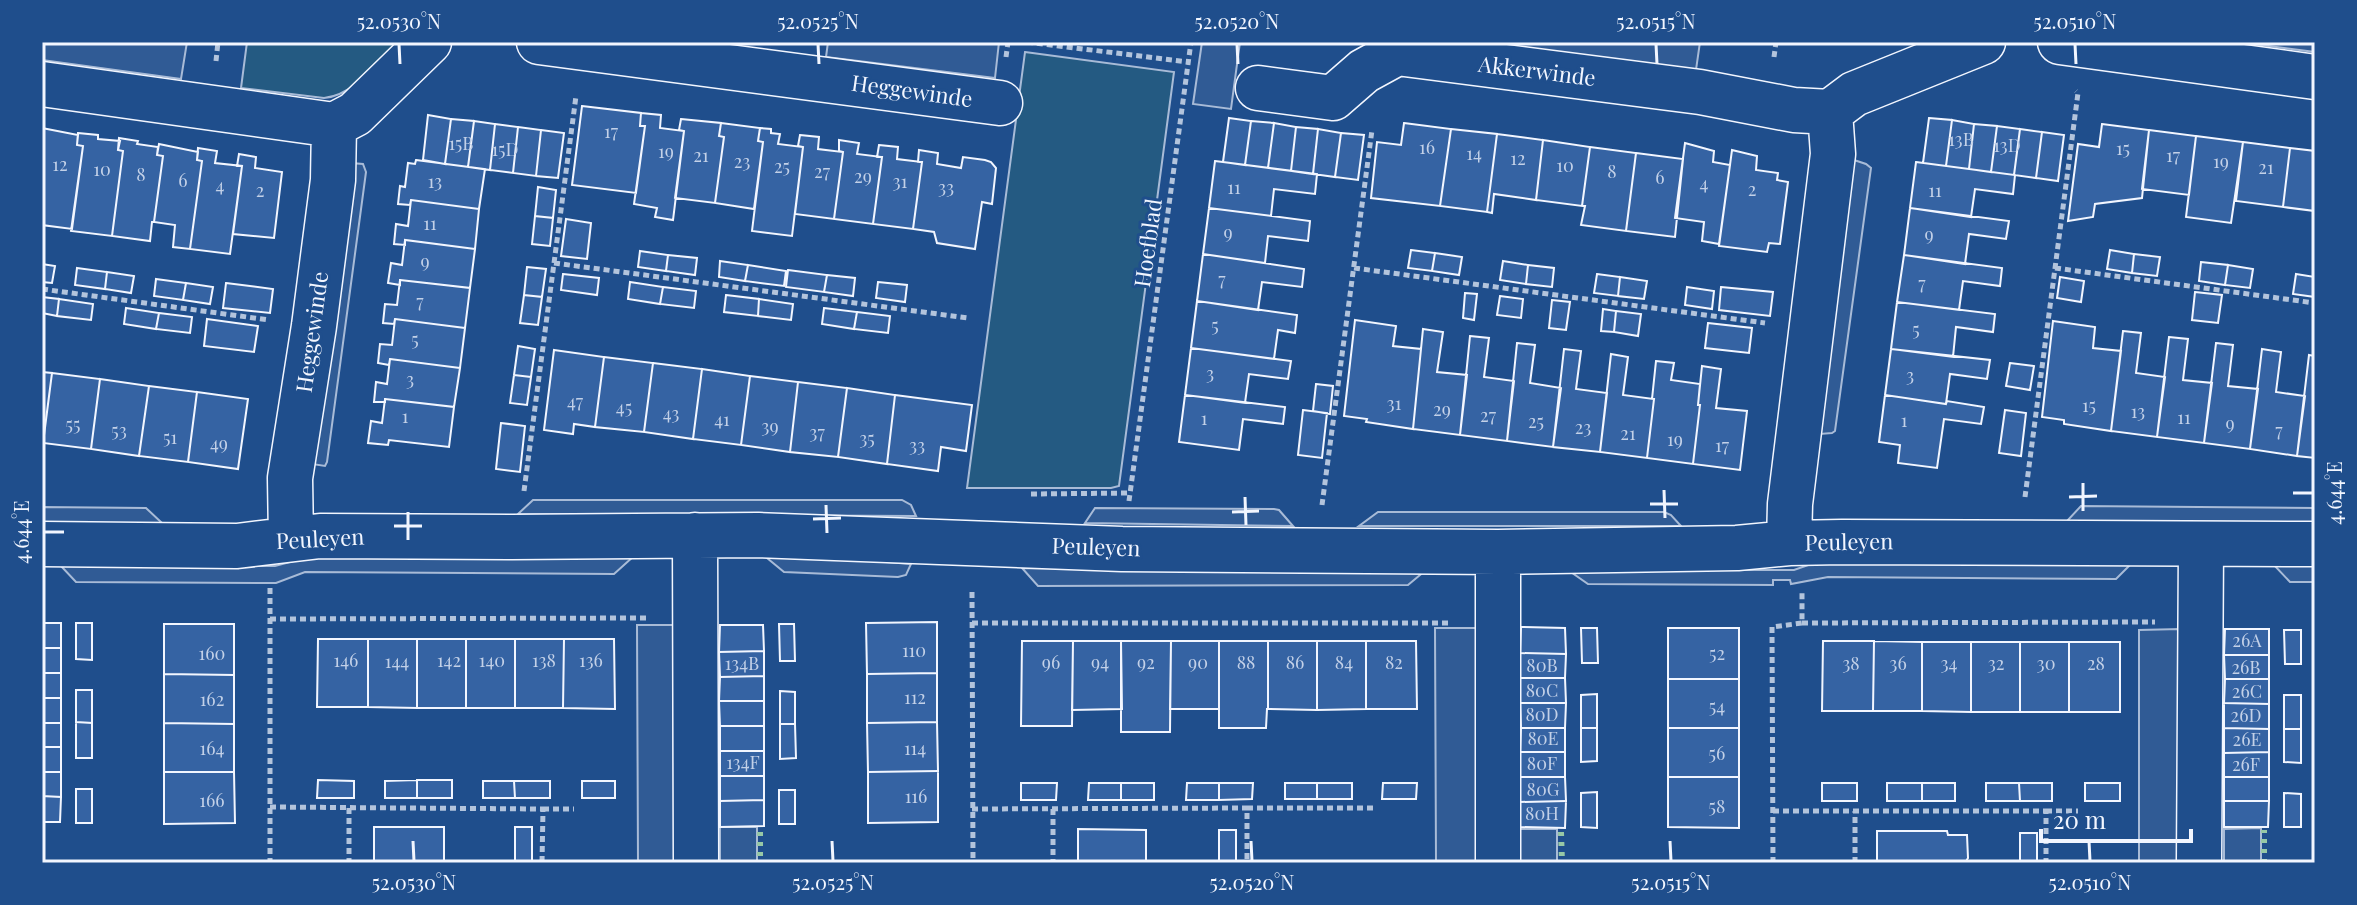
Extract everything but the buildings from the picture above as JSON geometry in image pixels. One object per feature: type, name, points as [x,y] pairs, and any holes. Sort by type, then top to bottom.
[{"type":"street","points":[[42,84],[334,125],[355,114],[429,42]]},
{"type":"street","name":"Heggewinde","points":[[539,42],[1000,103]]},
{"type":"street","points":[[1789,543],[1790,504],[1833,154],[1830,112],[1854,94],[1983,42]]},
{"type":"street","points":[[2064,43],[2315,77]]},
{"type":"street","name":"Akkerwinde","points":[[1258,88],[1333,98],[1364,71],[1397,53],[1700,92],[1794,110],[1830,112]]},
{"type":"street","name":"Heggewinde","points":[[291,539],[290,478],[333,180],[334,125]]},
{"type":"street","points":[[695,535],[696,863]]},
{"type":"street","name":"Peuleyen","points":[[42,544],[237,546],[320,536],[695,535],[1122,549],[1316,551],[1737,548],[1789,543],[2315,544]]},
{"type":"street","points":[[2199,863],[2201,545]]},
{"type":"street","points":[[1498,552],[1498,863]]},
{"type":"path","points":[[1027,42],[1188,62]]},
{"type":"path","name":"Hoefblad","points":[[1136,448],[1191,42]]},
{"type":"path","points":[[2019,543],[2078,93],[2065,82],[2064,43]]},
{"type":"path","points":[[512,537],[512,506],[524,493],[582,48]]},
{"type":"path","points":[[1316,551],[1382,61]]},
{"type":"path","points":[[554,263],[968,318]]},
{"type":"path","points":[[1354,268],[1810,329]]},
{"type":"path","points":[[2055,268],[2315,303]]},
{"type":"path","points":[[42,289],[314,326]]},
{"type":"path","points":[[270,863],[270,622],[695,618]]},
{"type":"path","points":[[1802,623],[2200,622]]},
{"type":"path","points":[[973,863],[972,625],[1498,623]]},
{"type":"path","points":[[1772,627],[1773,863]]},
{"type":"path","points":[[270,807],[574,809]]},
{"type":"path","points":[[349,808],[349,863]]},
{"type":"path","points":[[1247,808],[1247,863]]},
{"type":"path","points":[[972,809],[1375,808]]},
{"type":"path","points":[[542,863],[543,809]]},
{"type":"path","points":[[1053,809],[1053,863]]},
{"type":"path","points":[[1773,811],[2078,811]]},
{"type":"path","points":[[1855,811],[1855,863]]},
{"type":"path","points":[[2046,811],[2046,863]]},
{"type":"shaded area","points":[[42,42],[187,42],[181,79],[42,60]]},
{"type":"shaded area","points":[[247,42],[399,42],[356,84],[335,96],[324,98],[241,88]]},
{"type":"shaded area","points":[[828,42],[999,42],[995,78],[826,57]]},
{"type":"shaded area","points":[[1202,42],[1240,42],[1231,109],[1193,104]]},
{"type":"shaded area","points":[[1480,42],[1700,42],[1696,70]]},
{"type":"shaded area","points":[[2238,42],[2315,42],[2315,52]]},
{"type":"shaded area","points":[[1025,52],[1174,72],[1119,486],[1111,488],[967,488]]},
{"type":"shaded area","points":[[1854,160],[1871,168],[1835,431],[1820,434]]},
{"type":"shaded area","points":[[351,163],[363,164],[366,172],[325,466],[312,464]]},
{"type":"shaded area","points":[[533,500],[902,500],[911,505],[916,516],[518,514]]},
{"type":"shaded area","points":[[2081,506],[2315,508],[2315,522],[2067,521]]},
{"type":"shaded area","points":[[42,507],[146,508],[162,523],[42,523]]},
{"type":"shaded area","points":[[1095,508],[1274,509],[1279,510],[1293,526],[1085,523]]},
{"type":"shaded area","points":[[1378,512],[1664,512],[1681,526],[1359,526]]},
{"type":"shaded area","points":[[316,555],[634,556],[614,574],[305,572],[276,583],[76,582],[60,565],[275,566]]},
{"type":"shaded area","points":[[767,558],[836,558],[911,564],[906,575],[898,577],[784,572]]},
{"type":"shaded area","points":[[1814,563],[2131,564],[2116,579],[1828,577],[1791,584],[1790,580],[1773,580],[1773,585],[1588,584],[1568,570],[1794,570]]},
{"type":"shaded area","points":[[2273,564],[2315,564],[2315,582],[2290,582]]},
{"type":"shaded area","points":[[1022,568],[1426,570],[1408,585],[1038,586]]},
{"type":"shaded area","points":[[637,625],[673,625],[674,863],[638,863]]},
{"type":"shaded area","points":[[1435,628],[1477,628],[1478,863],[1436,863]]},
{"type":"shaded area","points":[[2180,629],[2180,863],[2139,863],[2139,630]]},
{"type":"shaded area","points":[[720,827],[757,827],[757,863],[720,863]]},
{"type":"shaded area","points":[[2261,828],[2261,863],[2224,863],[2224,829]]},
{"type":"shaded area","points":[[1520,829],[1557,829],[1557,863],[1520,863]]},
{"type":"hedge","points":[[2264,830],[2264,863]]},
{"type":"hedge","points":[[760,832],[760,863]]},
{"type":"hedge","points":[[1561,832],[1562,863]]}]
